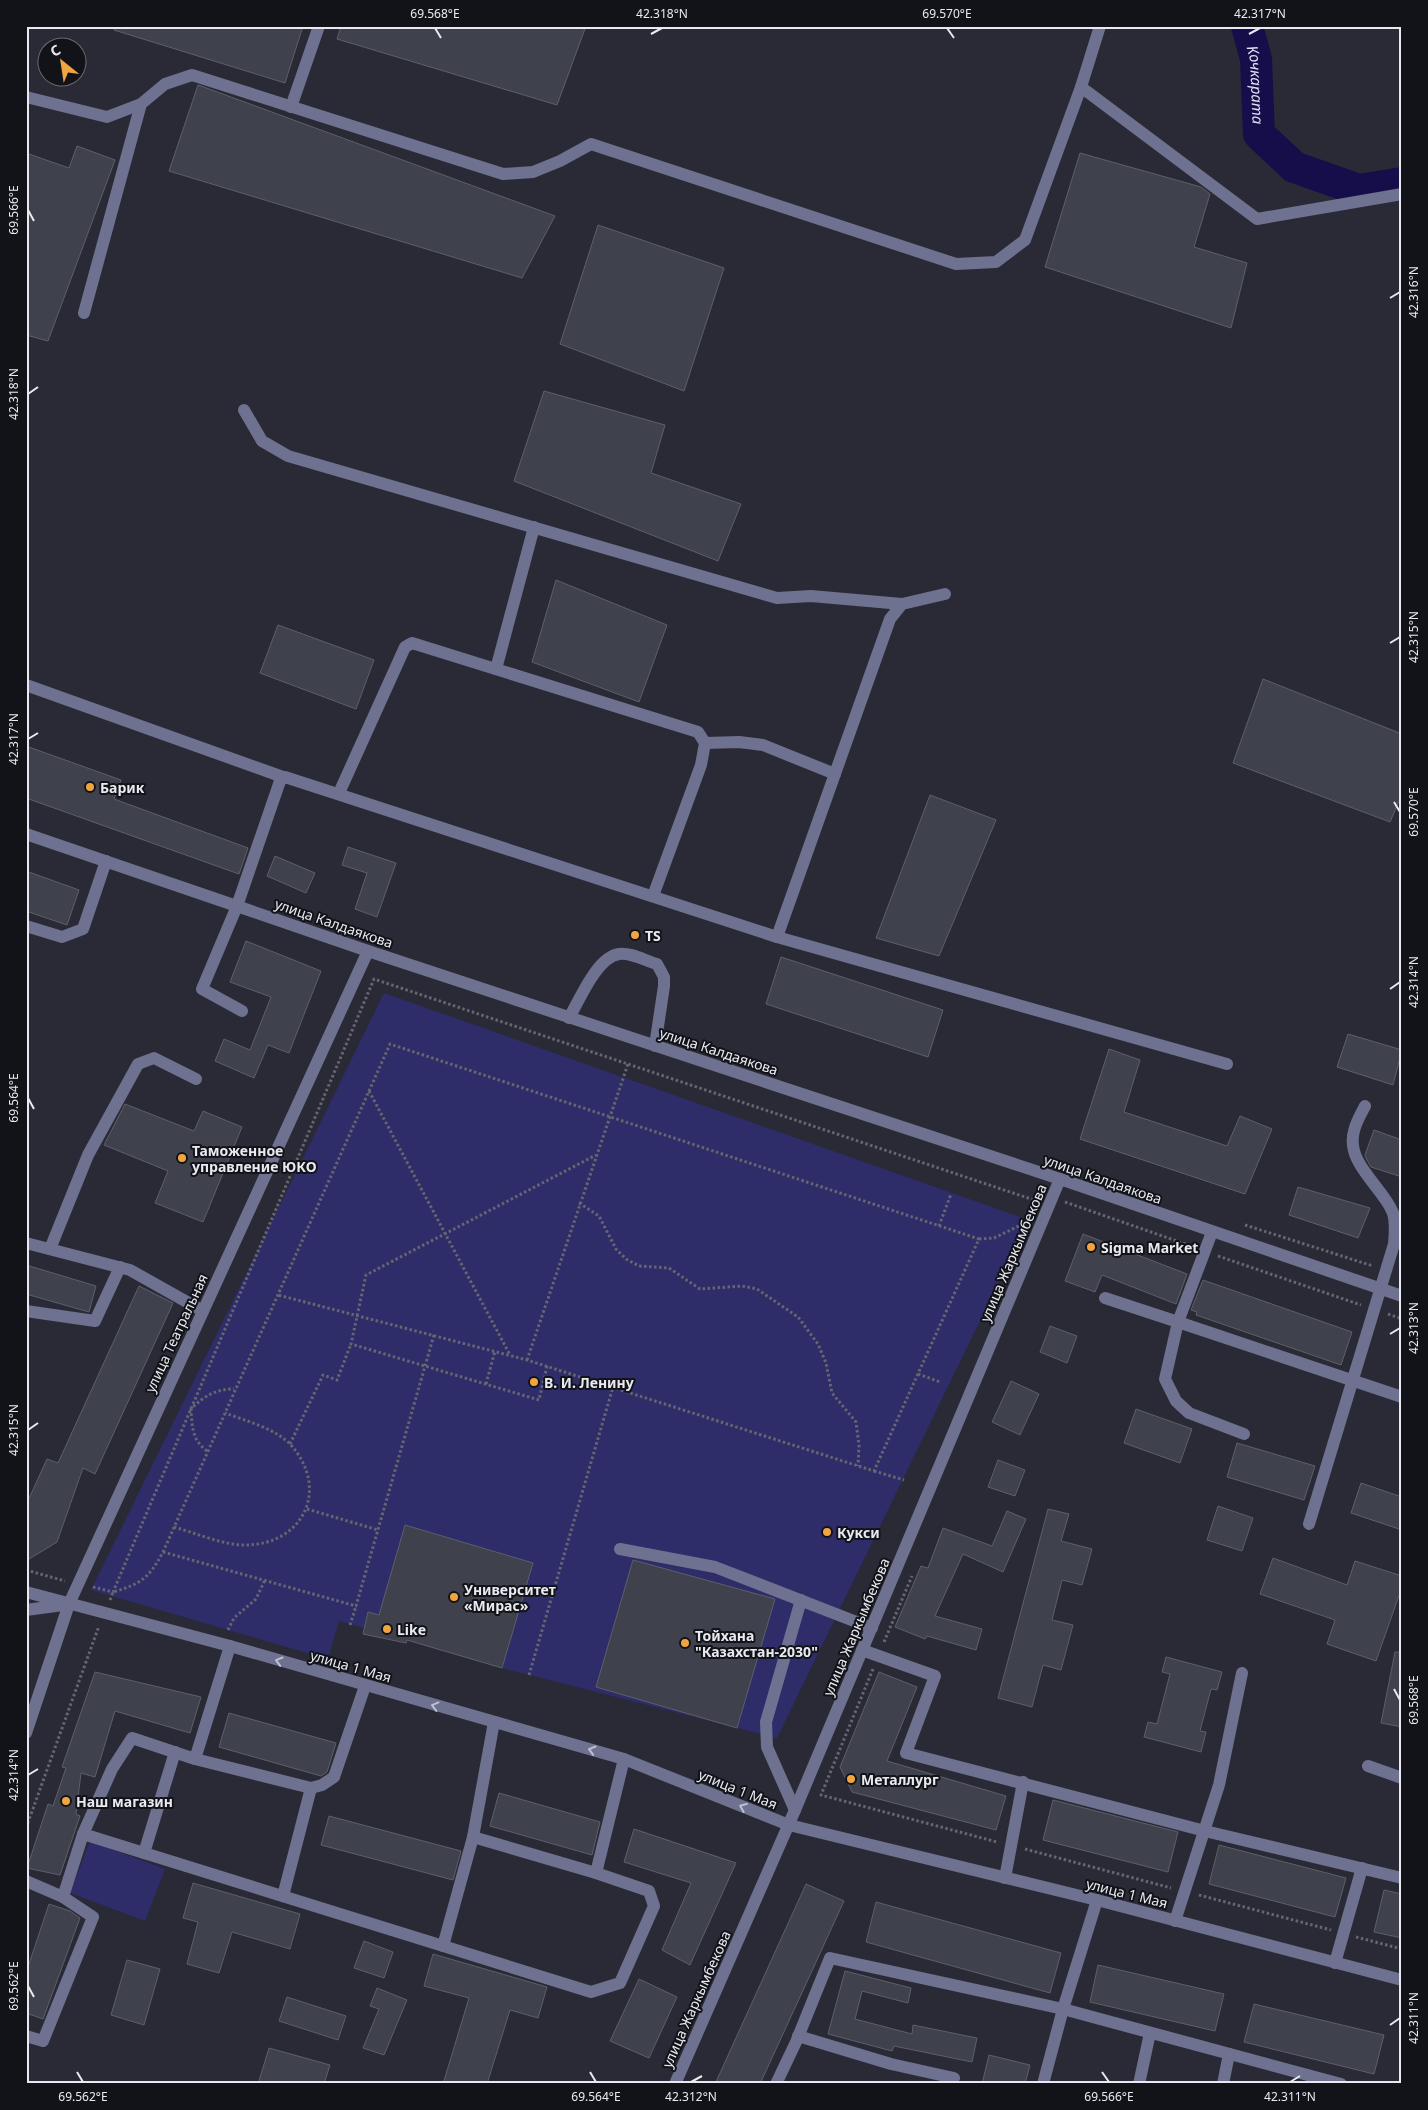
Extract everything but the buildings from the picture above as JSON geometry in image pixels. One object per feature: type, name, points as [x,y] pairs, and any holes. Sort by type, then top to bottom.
[{"type":"street","points":[[291,106],[319,26]]},
{"type":"street","points":[[26,97],[107,117],[141,104],[165,84],[192,75],[503,174],[533,172],[560,161],[591,144],[956,264],[996,262],[1025,240],[1081,88],[1100,26]]},
{"type":"street","points":[[1081,88],[1258,219],[1402,194]]},
{"type":"street","points":[[84,313],[141,104]]},
{"type":"street","points":[[244,410],[262,441],[288,456],[777,598],[811,596],[902,604],[945,594]]},
{"type":"street","points":[[496,669],[534,527]]},
{"type":"street","points":[[777,937],[890,619],[902,604]]},
{"type":"street","points":[[339,793],[408,644],[412,643],[698,732],[705,743],[701,765],[652,896]]},
{"type":"street","points":[[26,685],[283,777],[339,793],[777,937],[1227,1064]]},
{"type":"street","points":[[705,743],[739,742],[763,745],[835,774]]},
{"type":"street","points":[[242,1011],[202,989],[236,906],[283,777]]},
{"type":"street","name":"улица Калдаякова","points":[[26,834],[368,951],[1060,1179],[1402,1296]]},
{"type":"street","points":[[26,926],[62,937],[83,929],[106,861]]},
{"type":"street","name":"улица Театральная","points":[[26,1733],[69,1604],[368,951]]},
{"type":"street","points":[[569,1018],[600,965],[609,958],[619,954],[657,964],[664,977],[655,1046]]},
{"type":"street","points":[[50,1250],[88,1155],[138,1064],[154,1058],[196,1079]]},
{"type":"street","points":[[1309,1524],[1394,1244],[1396,1225],[1393,1214],[1359,1162],[1354,1148],[1353,1132],[1365,1106]]},
{"type":"street","name":"улица Жаркымбекова","points":[[675,2084],[789,1825],[872,1628],[1044,1203],[1060,1179]]},
{"type":"street","points":[[1212,1232],[1178,1322],[1165,1379],[1176,1401],[1190,1413],[1244,1434]]},
{"type":"street","points":[[26,1243],[130,1270],[203,1311]]},
{"type":"street","points":[[26,1311],[96,1321],[120,1267]]},
{"type":"street","points":[[1106,1298],[1352,1382],[1402,1397]]},
{"type":"street","points":[[620,1549],[715,1566],[872,1628]]},
{"type":"street","name":"улица 1 Мая","points":[[26,1592],[230,1646],[364,1686],[624,1759],[789,1825],[1097,1900],[1402,1980]]},
{"type":"street","points":[[795,1810],[767,1747],[766,1722],[801,1600]]},
{"type":"street","name":"улица 1 Мая","points":[[26,1610],[69,1604]]},
{"type":"street","points":[[195,1759],[230,1646]]},
{"type":"street","points":[[862,1650],[935,1676],[906,1753],[1024,1782],[1205,1831],[1402,1878]]},
{"type":"street","points":[[1175,1921],[1219,1785],[1242,1673]]},
{"type":"street","points":[[63,1897],[83,1834],[112,1769],[132,1738],[195,1759],[311,1788],[322,1785],[334,1777],[364,1686]]},
{"type":"street","points":[[443,1946],[474,1837],[494,1722]]},
{"type":"street","points":[[144,1853],[175,1752]]},
{"type":"street","points":[[596,1873],[624,1759]]},
{"type":"street","points":[[1368,1766],[1402,1778]]},
{"type":"street","points":[[1004,1878],[1024,1782]]},
{"type":"street","points":[[282,1896],[311,1788]]},
{"type":"street","points":[[83,1834],[591,1992],[620,1983],[654,1906],[649,1890],[474,1837]]},
{"type":"street","points":[[1334,1963],[1362,1868]]},
{"type":"street","points":[[26,1881],[63,1897],[93,1918],[43,2041],[26,2036]]},
{"type":"street","points":[[1043,2084],[1062,2010],[1097,1900]]},
{"type":"street","points":[[776,2084],[830,1958],[1062,2010],[1341,2084]]},
{"type":"street","points":[[1139,2084],[1150,2033]]},
{"type":"street","points":[[798,2036],[891,2064],[954,2078]]},
{"type":"street","points":[[1223,2084],[1230,2054]]},
{"type":"path","points":[[26,1828],[104,1613],[374,979],[1044,1203]]},
{"type":"path","points":[[26,1570],[113,1592],[141,1582],[153,1570],[390,1044],[979,1239],[994,1238],[1028,1220]]},
{"type":"path","points":[[527,1360],[628,1064]]},
{"type":"path","points":[[369,1091],[447,1232],[510,1355]]},
{"type":"path","points":[[290,1444],[323,1375],[337,1380],[352,1344],[366,1275],[596,1155]]},
{"type":"path","points":[[939,1226],[952,1194]]},
{"type":"path","points":[[1063,1211],[1067,1202]]},
{"type":"path","points":[[1034,1207],[1044,1203],[1067,1202],[1402,1319]]},
{"type":"path","points":[[579,1203],[599,1216],[616,1249],[626,1260],[639,1266],[668,1268],[700,1289],[742,1286],[756,1288],[798,1317],[822,1354],[832,1393],[856,1422],[859,1445],[858,1466]]},
{"type":"path","points":[[1238,1222],[1386,1270]]},
{"type":"path","points":[[874,1471],[979,1239]]},
{"type":"path","points":[[278,1295],[527,1360],[904,1480]]},
{"type":"path","points":[[350,1625],[434,1335]]},
{"type":"path","points":[[352,1344],[539,1400],[547,1366]]},
{"type":"path","points":[[486,1384],[495,1351]]},
{"type":"path","points":[[918,1374],[940,1382]]},
{"type":"path","points":[[529,1675],[613,1387]]},
{"type":"path","points":[[207,1451],[198,1444],[192,1428],[191,1409],[201,1399],[220,1389],[234,1389]]},
{"type":"path","points":[[174,1527],[243,1545],[265,1544],[281,1537],[299,1523],[307,1509],[310,1492],[307,1474],[290,1444],[278,1435],[225,1413]]},
{"type":"path","points":[[307,1509],[378,1530]]},
{"type":"path","points":[[162,1552],[356,1606]]},
{"type":"path","points":[[912,1574],[821,1795],[1402,1949]]},
{"type":"path","points":[[227,1631],[234,1618],[256,1599],[265,1580]]},
{"type":"shaded area","points":[[384,993],[1029,1220],[777,1738],[502,1668],[339,1621],[328,1659],[91,1590]]},
{"type":"shaded area","points":[[90,1841],[165,1869],[145,1921],[70,1893]]},
{"type":"waterway","name":"Кочкарата","points":[[1247,26],[1256,59],[1259,134],[1294,167],[1359,190],[1402,183]]},
{"type":"place","name":"Барик","points":[[90,787]]},
{"type":"place","name":"TS","points":[[635,935]]},
{"type":"place","name":"Таможенное управление ЮКО","points":[[182,1158]]},
{"type":"place","name":"Sigma Market","points":[[1091,1247]]},
{"type":"place","name":"В. И. Ленину","points":[[534,1382]]},
{"type":"place","name":"Кукси","points":[[827,1532]]},
{"type":"place","name":"Университет «Мирас»","points":[[454,1597]]},
{"type":"place","name":"Like","points":[[387,1629]]},
{"type":"place","name":"Тойхана \"Казахстан-2030\"","points":[[685,1643]]},
{"type":"place","name":"Металлург","points":[[851,1779]]},
{"type":"place","name":"Наш магазин","points":[[66,1801]]}]
